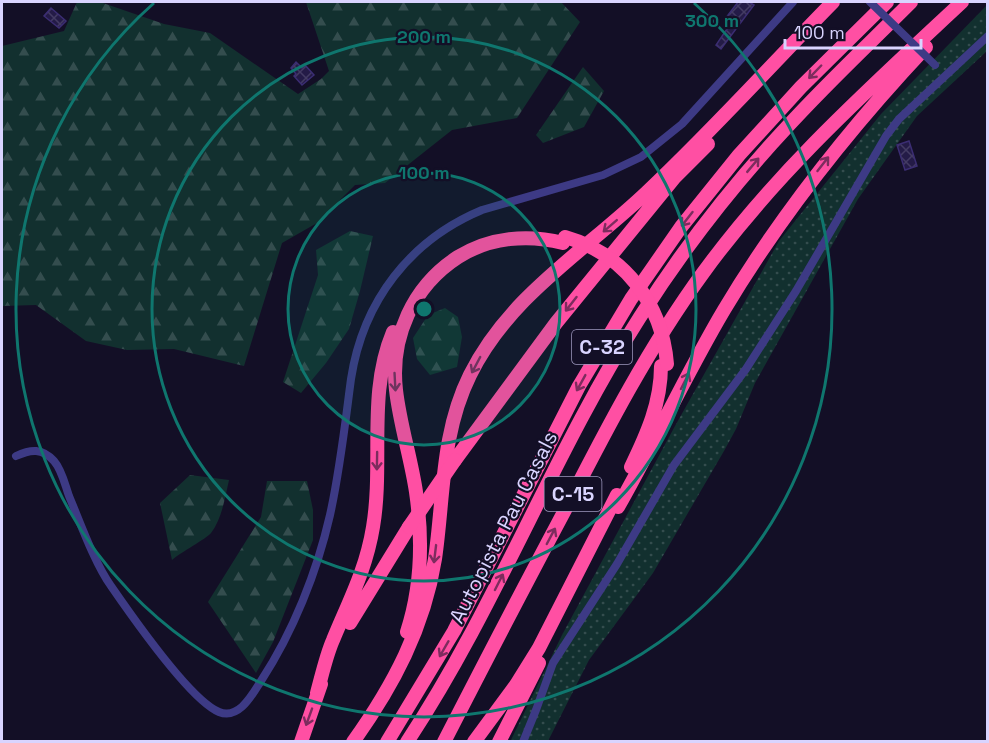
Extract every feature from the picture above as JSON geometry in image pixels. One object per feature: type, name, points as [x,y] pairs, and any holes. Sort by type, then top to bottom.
[{"type":"highway","points":[[353,741],[375,711],[397,674],[420,621],[435,559],[440,495],[451,430],[461,396],[491,339],[518,305],[628,210],[713,128],[833,2]]},
{"type":"highway","points":[[675,178],[844,2]]},
{"type":"highway","name":"Autopista Pau Casals","points":[[387,741],[454,631],[579,386],[637,291],[681,228],[746,146],[801,87],[887,2]]},
{"type":"highway","name":"Autopista Pau Casals","points":[[407,741],[441,688],[475,627],[597,390],[640,316],[711,216],[756,161],[819,92],[912,2]]},
{"type":"highway","points":[[837,121],[904,46],[951,2]]},
{"type":"highway","name":"C-15","points":[[444,741],[600,441],[650,352],[704,271],[746,217],[795,162],[962,2]]},
{"type":"highway","points":[[618,507],[718,321],[782,219],[864,115],[972,2]]},
{"type":"highway","points":[[317,693],[353,617],[409,527],[455,460],[556,323],[706,140],[713,128]]},
{"type":"highway","points":[[301,741],[332,641],[355,593],[369,546],[376,507],[378,406],[382,369],[389,340],[407,302],[424,278],[461,248],[491,236],[540,232],[564,240],[599,258],[633,288],[653,326],[659,344],[664,365],[665,399],[649,444],[499,741]]},
{"type":"highway","points":[[348,741],[374,703],[390,672],[405,637],[417,590],[421,538],[416,492],[395,388],[396,348],[406,318],[420,293],[434,277],[451,262],[477,248],[493,242],[522,238],[564,240]]},
{"type":"highway","points":[[474,741],[516,685],[539,648],[613,504],[650,426],[659,398],[664,365]]},
{"type":"street","points":[[16,456],[30,450],[46,453],[57,464],[83,530],[109,583],[169,665],[191,688],[209,706],[219,712],[227,714],[235,712],[249,699],[272,664],[306,591],[330,516],[353,370],[366,322],[375,303],[396,273],[426,242],[463,219],[493,207],[603,175],[641,157],[682,124],[793,2]]},
{"type":"street","points":[[870,2],[946,75]]},
{"type":"street","points":[[523,741],[553,663],[617,564],[674,465],[746,369],[790,301],[886,136],[899,119],[987,36]]},
{"type":"green space","points":[[77,2],[100,2],[164,24],[210,33],[298,94],[329,71],[306,2],[561,2],[580,22],[517,118],[452,130],[385,183],[355,185],[317,223],[282,243],[244,366],[174,349],[127,350],[86,341],[36,305],[2,306],[2,46],[64,31]]},
{"type":"green space","points":[[987,5],[987,51],[917,116],[858,199],[755,383],[724,451],[653,573],[589,660],[548,741],[510,742],[562,635],[675,426],[779,241],[881,114]]},
{"type":"green space","points":[[583,67],[604,91],[584,127],[543,143],[536,135]]},
{"type":"green space","points":[[350,231],[373,236],[349,329],[326,363],[301,393],[283,382],[318,275],[316,250]]},
{"type":"green space","points":[[445,308],[458,317],[462,337],[457,367],[430,375],[417,359],[413,338],[428,315]]},
{"type":"green space","points":[[190,475],[229,480],[220,515],[211,533],[172,560],[160,503]]},
{"type":"green space","points":[[267,481],[307,481],[313,510],[313,540],[273,642],[256,673],[208,602],[261,517]]},
{"type":"building","points":[[738,2],[749,2],[754,5],[721,49],[716,45],[731,23],[725,19]]},
{"type":"building","points":[[51,8],[66,21],[59,28],[44,16]]},
{"type":"building","points":[[296,62],[302,68],[305,65],[314,75],[302,85],[294,76],[296,74],[291,68]]},
{"type":"building","points":[[909,141],[917,166],[905,170],[897,145]]}]
